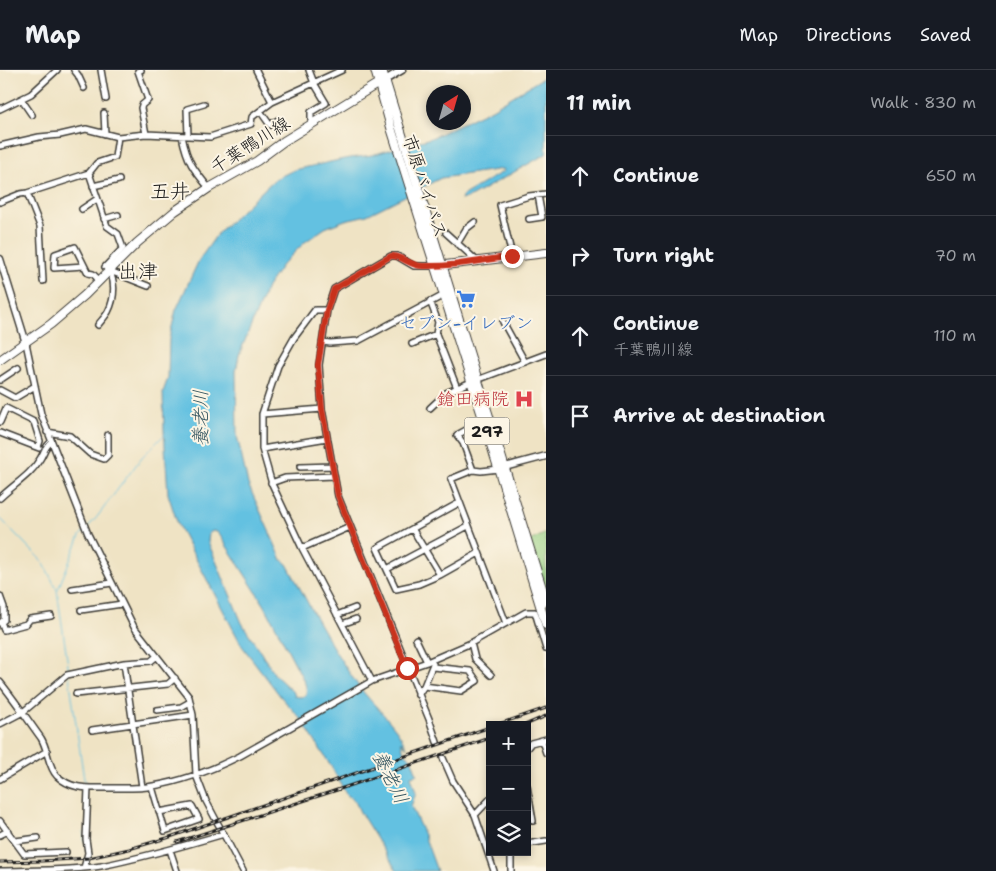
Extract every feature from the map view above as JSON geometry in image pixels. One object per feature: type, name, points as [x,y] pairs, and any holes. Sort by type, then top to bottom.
[{"type":"main road","name":"千葉鴨川線","points":[[0,359],[26,343],[58,318],[100,281],[155,226],[209,188],[256,161],[311,125],[381,74]]},
{"type":"main road","name":"市原バイパス","points":[[381,74],[399,125],[429,235],[474,381],[546,601]]},
{"type":"main road","name":"市原バイパス","points":[[381,74],[392,131],[429,235]]},
{"type":"main road","points":[[438,265],[546,253]]},
{"type":"main road","name":"市原バイパス","points":[[438,265],[444,295],[474,381]]},
{"type":"main road","name":"市原バイパス","points":[[502,468],[546,625]]},
{"type":"street","points":[[0,109],[31,94],[57,70]]},
{"type":"street","points":[[74,70],[84,88]]},
{"type":"street","points":[[101,70],[106,99]]},
{"type":"street","points":[[141,70],[138,71],[148,100],[141,108],[146,134]]},
{"type":"street","points":[[256,70],[272,102]]},
{"type":"street","points":[[309,70],[314,83],[326,103],[311,112],[311,125]]},
{"type":"street","points":[[0,146],[86,129],[118,137],[146,134],[210,137],[251,124],[252,117],[272,102],[342,70]]},
{"type":"street","points":[[381,74],[402,70]]},
{"type":"street","points":[[21,99],[32,115]]},
{"type":"street","points":[[204,104],[187,109],[186,153],[192,168],[209,188]]},
{"type":"street","points":[[260,111],[270,125],[278,120]]},
{"type":"street","points":[[104,113],[106,134]]},
{"type":"street","points":[[0,202],[89,173],[97,163],[115,157],[118,137]]},
{"type":"street","points":[[89,173],[106,226],[118,234],[123,248],[105,267],[110,271],[148,286]]},
{"type":"street","points":[[93,186],[119,180]]},
{"type":"street","points":[[27,194],[40,226],[43,280]]},
{"type":"street","points":[[512,256],[500,205],[529,196],[546,194]]},
{"type":"street","points":[[529,220],[542,217],[538,195]]},
{"type":"street","points":[[82,208],[97,199]]},
{"type":"street","points":[[104,219],[118,215]]},
{"type":"street","points":[[457,244],[466,229],[475,222]]},
{"type":"street","points":[[446,233],[476,261]]},
{"type":"street","points":[[84,266],[54,268],[55,254],[75,247],[88,274],[93,274],[100,281]]},
{"type":"street","points":[[437,742],[338,496],[322,409],[318,365],[327,310],[334,289],[391,256],[397,256],[414,266],[438,265]]},
{"type":"street","points":[[0,259],[26,343],[47,432],[88,534],[134,628],[189,697],[193,715],[196,775],[206,801],[244,871]]},
{"type":"street","points":[[98,325],[109,311],[114,286],[110,271]]},
{"type":"street","points":[[0,286],[8,285]]},
{"type":"street","points":[[323,342],[358,341],[444,295]]},
{"type":"street","points":[[430,301],[438,322],[436,334],[458,388]]},
{"type":"street","points":[[327,310],[314,310],[294,338],[278,366],[262,414],[262,449],[272,483],[302,548],[372,681]]},
{"type":"street","points":[[503,322],[525,362]]},
{"type":"street","points":[[412,344],[436,334]]},
{"type":"street","points":[[430,408],[446,393],[546,354]]},
{"type":"street","points":[[0,380],[18,368]]},
{"type":"street","points":[[0,390],[15,398],[35,386]]},
{"type":"street","points":[[0,422],[6,408],[34,422],[40,441],[38,447]]},
{"type":"street","points":[[262,414],[322,409]]},
{"type":"street","points":[[473,470],[457,435],[477,424],[482,434]]},
{"type":"street","points":[[47,432],[70,436],[90,454],[104,460],[108,455],[108,436]]},
{"type":"street","points":[[0,433],[44,450]]},
{"type":"street","points":[[262,449],[327,438]]},
{"type":"street","points":[[0,498],[40,460],[47,445],[51,442]]},
{"type":"street","points":[[506,623],[451,479],[473,470],[481,471],[502,468],[543,457],[546,452]]},
{"type":"street","points":[[300,467],[333,466]]},
{"type":"street","points":[[272,483],[285,478],[334,476]]},
{"type":"street","points":[[459,503],[413,530],[377,548],[396,589],[419,584],[440,575],[479,553]]},
{"type":"street","points":[[386,569],[468,526]]},
{"type":"street","points":[[302,548],[350,527]]},
{"type":"street","points":[[413,530],[440,575]]},
{"type":"street","points":[[72,589],[112,584]]},
{"type":"street","points":[[0,596],[4,607],[4,620],[1,622],[4,630],[26,624],[30,619],[51,616]]},
{"type":"street","points":[[81,610],[122,604]]},
{"type":"street","points":[[337,615],[355,608]]},
{"type":"street","points":[[0,682],[17,702],[41,738],[55,774],[66,784],[79,788],[152,787],[196,775],[242,755],[372,681],[430,661],[471,643],[526,612],[535,612],[546,649]]},
{"type":"street","points":[[342,624],[356,619]]},
{"type":"street","points":[[416,639],[433,667]]},
{"type":"street","points":[[471,643],[475,659],[491,675]]},
{"type":"street","points":[[0,724],[23,712],[67,675],[151,661],[157,656]]},
{"type":"street","points":[[124,664],[142,787]]},
{"type":"street","points":[[418,695],[433,667]]},
{"type":"street","points":[[424,686],[461,692],[477,681],[470,671],[433,667]]},
{"type":"street","points":[[76,694],[168,684],[175,678]]},
{"type":"street","points":[[156,710],[181,707],[190,702]]},
{"type":"street","points":[[92,730],[193,715]]},
{"type":"street","points":[[531,743],[544,740],[546,753]]},
{"type":"street","points":[[0,779],[47,751]]},
{"type":"street","points":[[443,758],[453,781],[475,815],[494,871]]},
{"type":"street","points":[[152,787],[165,831],[200,819],[192,806],[160,812]]},
{"type":"street","points":[[84,868],[88,853],[86,838],[88,788]]},
{"type":"street","points":[[475,815],[486,803]]},
{"type":"street","points":[[531,809],[533,821]]},
{"type":"street","points":[[0,821],[24,854],[66,852]]},
{"type":"street","points":[[0,835],[8,831]]},
{"type":"street","points":[[0,871],[102,869],[224,834]]},
{"type":"street","points":[[15,841],[38,838]]},
{"type":"street","points":[[531,843],[546,841]]},
{"type":"street","points":[[170,850],[178,871]]},
{"type":"street","points":[[511,856],[511,871]]},
{"type":"green space","points":[[546,533],[546,601],[528,542]]},
{"type":"water","name":"養老川","points":[[546,76],[546,154],[472,196],[461,200],[462,196],[504,171],[503,169],[441,178],[367,215],[345,220],[325,228],[305,242],[282,265],[267,287],[239,355],[236,371],[237,436],[248,484],[282,560],[287,564],[347,670],[402,739],[407,748],[401,741],[404,753],[411,758],[417,774],[411,776],[416,793],[411,806],[437,871],[397,871],[355,801],[346,794],[331,766],[300,718],[281,697],[242,646],[178,525],[168,494],[163,392],[168,378],[169,339],[176,310],[199,260],[218,233],[275,179],[294,170],[372,155],[431,138],[448,130],[471,130],[471,119],[492,109]],"holes":[[[213,531],[217,532],[265,606],[304,681],[306,693],[302,697],[295,696],[275,675],[242,623],[208,542],[209,533]]]},
{"type":"waterway","points":[[88,527],[142,457],[165,434]]},
{"type":"waterway","points":[[0,518],[43,562],[57,590],[69,672]]},
{"type":"waterway","points":[[58,589],[80,536],[85,530]]},
{"type":"waterway","points":[[69,676],[85,786]]},
{"type":"waterway","points":[[84,832],[84,841]]},
{"type":"railway","points":[[508,721],[546,708]]},
{"type":"railway","points":[[531,722],[546,716]]},
{"type":"railway","points":[[0,862],[89,858],[129,849],[167,838],[486,728]]},
{"type":"railway","points":[[177,842],[486,739]]},
{"type":"place","name":"セブン-イレブン","points":[[466,299]]},
{"type":"place","name":"鎗田病院","points":[[524,399]]},
{"type":"district","name":"五井","points":[[170,191]]},
{"type":"district","name":"出津","points":[[138,271]]},
{"type":"route","points":[[407,668],[338,496],[322,409],[318,365],[327,310],[334,289],[394,255],[414,266],[465,263],[512,256]]}]
